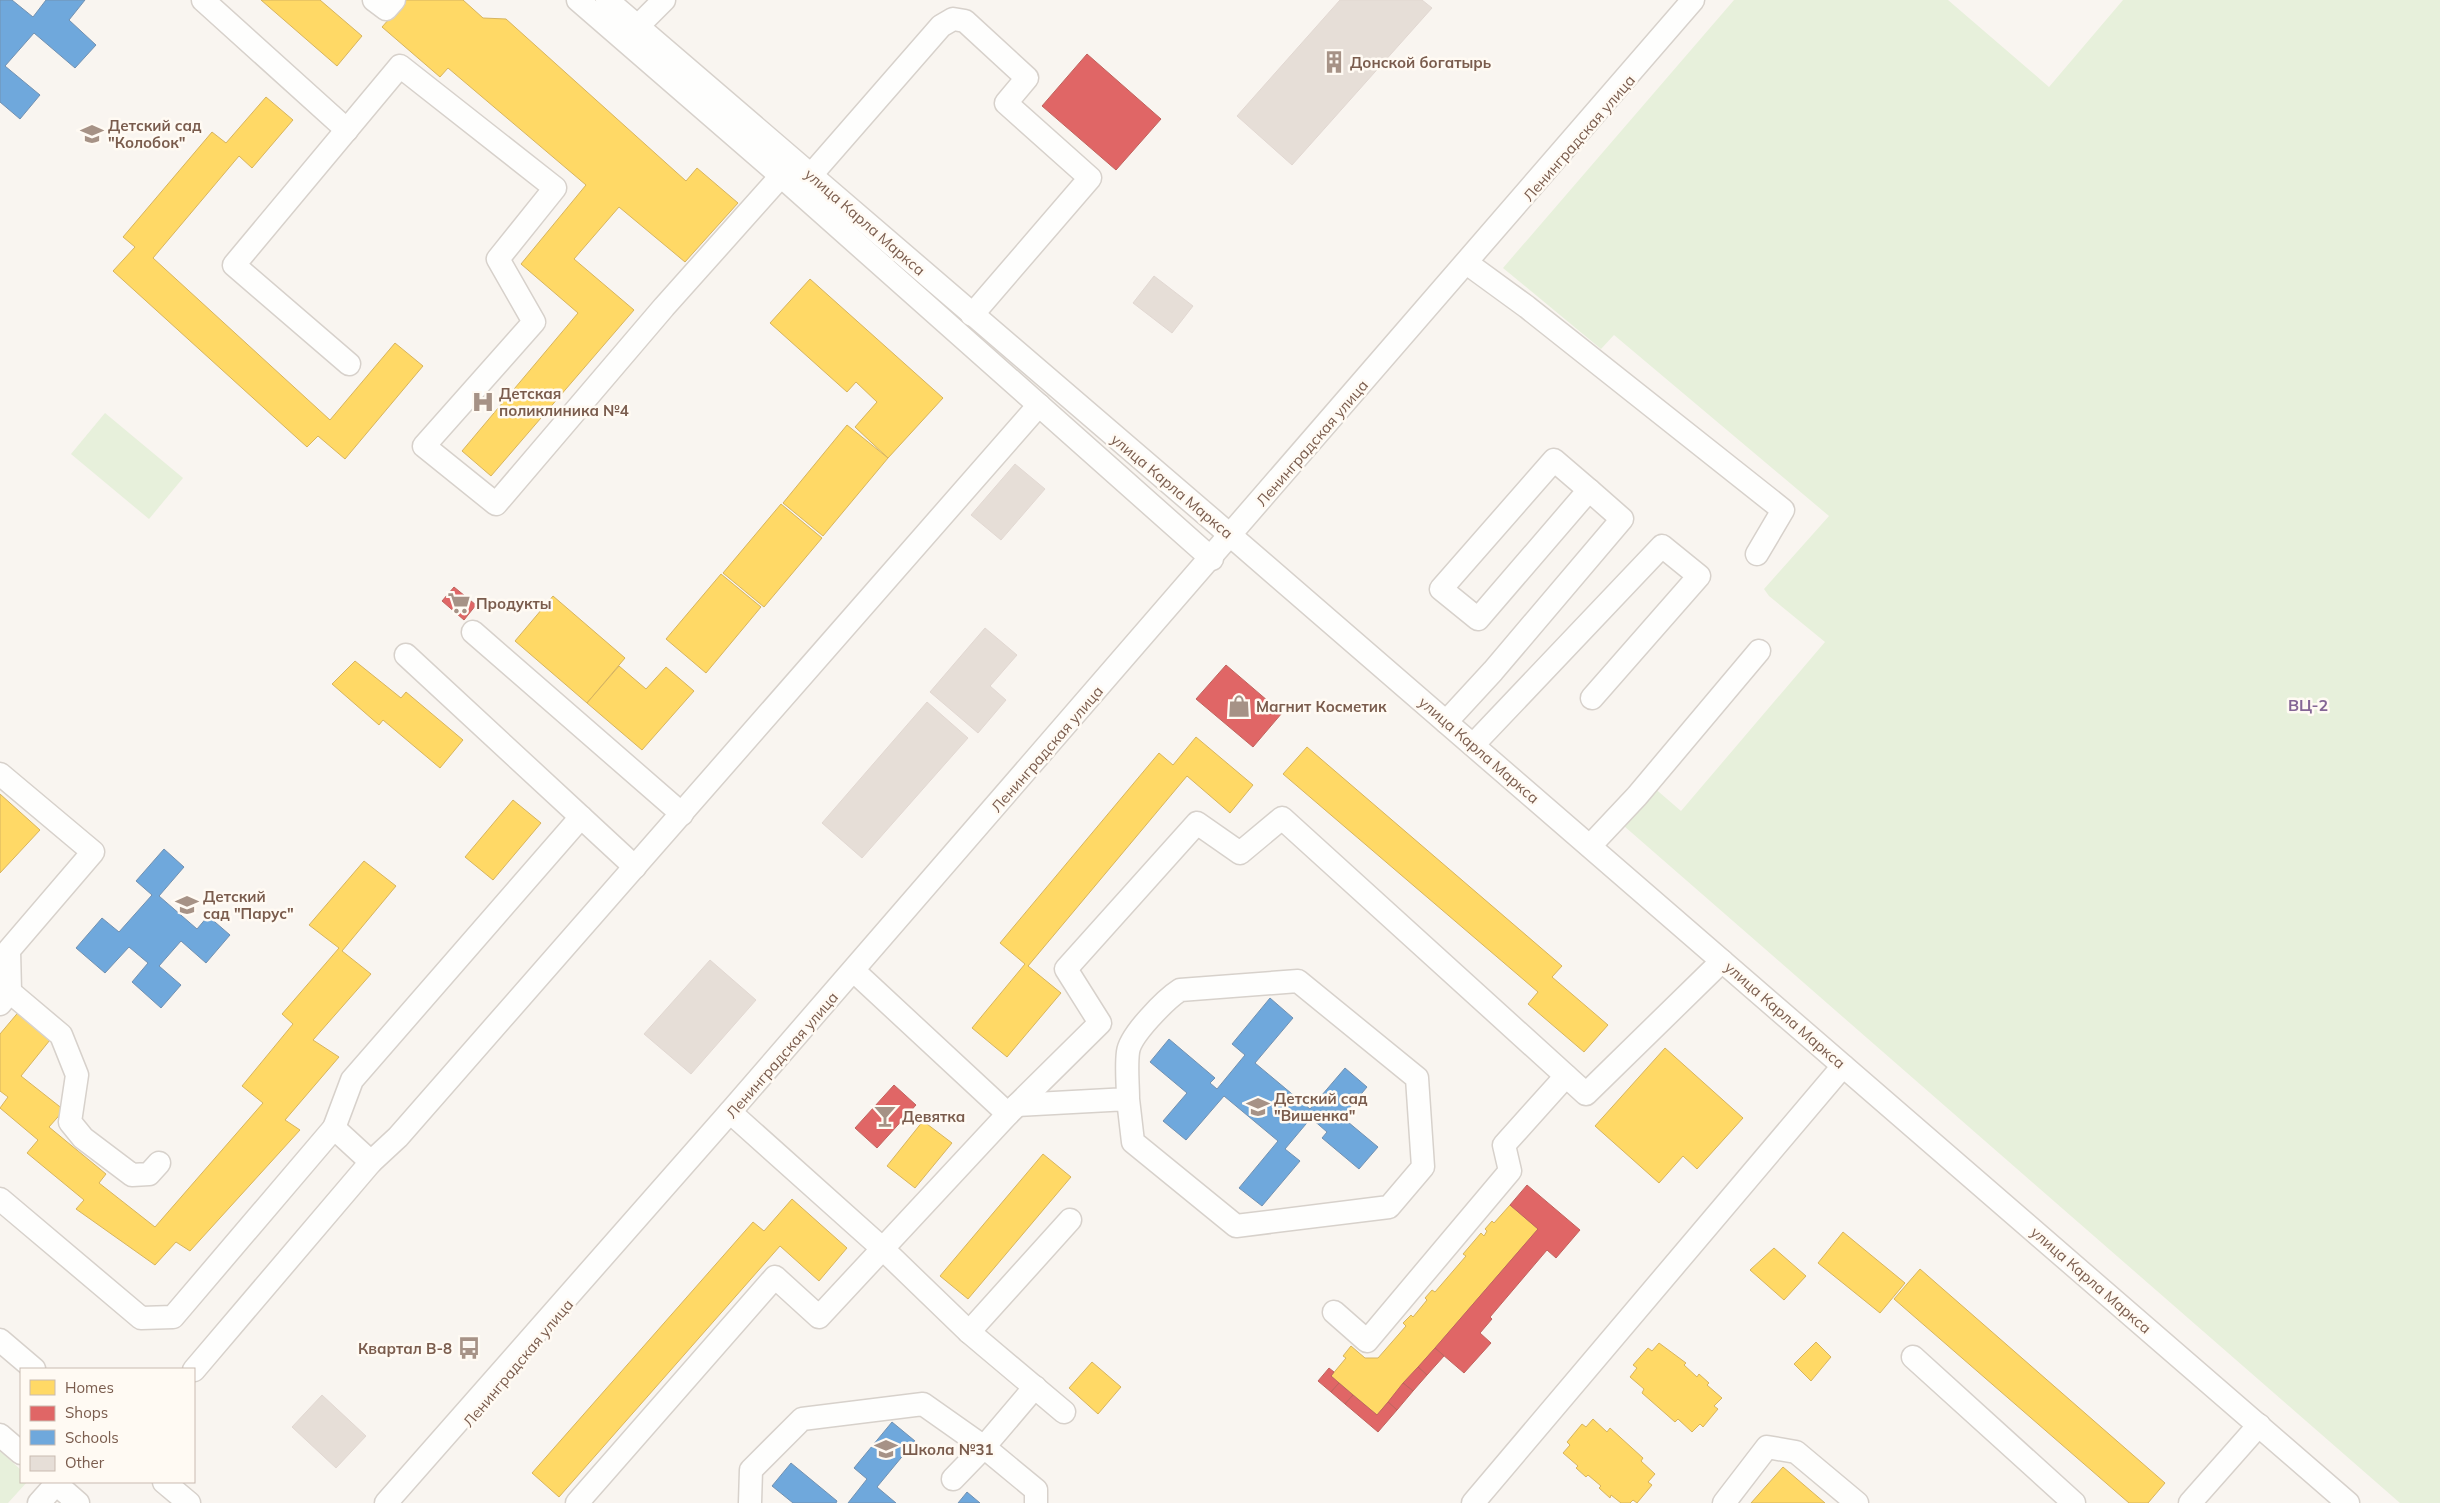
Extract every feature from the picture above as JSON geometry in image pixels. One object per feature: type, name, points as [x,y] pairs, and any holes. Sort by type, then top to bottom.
[{"type":"street","points":[[203,0],[347,130]]},
{"type":"street","points":[[374,0],[386,9],[394,0]]},
{"type":"street","name":"улица Карла Маркса","points":[[578,0],[781,176],[1211,558]]},
{"type":"street","name":"улица Карла Маркса","points":[[607,0],[1231,536],[2348,1503]]},
{"type":"street","points":[[638,26],[664,0]]},
{"type":"street","points":[[1231,536],[1693,0]]},
{"type":"street","name":"Ленинградская улица","points":[[398,1503],[731,1113],[1211,558],[1701,0]]},
{"type":"street","points":[[811,175],[941,26],[952,19],[965,21],[1027,78],[1006,103],[1090,178],[972,315]]},
{"type":"street","points":[[349,364],[234,265],[400,66],[555,188],[498,258],[534,322],[424,446],[496,504],[664,307],[781,176]]},
{"type":"street","points":[[1468,264],[1527,307],[1783,510],[1757,554]]},
{"type":"street","points":[[195,1369],[370,1162],[398,1137],[1040,405]]},
{"type":"street","points":[[1446,722],[1493,671],[1622,519],[1589,490],[1554,460],[1441,589],[1478,619],[1589,490]]},
{"type":"street","points":[[1473,745],[1662,546],[1699,576],[1592,698]]},
{"type":"street","points":[[386,1503],[731,1113],[1211,558]]},
{"type":"street","points":[[473,632],[682,814]]},
{"type":"street","points":[[1590,846],[1637,796],[1759,651]]},
{"type":"street","points":[[406,655],[635,867]]},
{"type":"street","points":[[0,774],[93,852],[9,950],[5,998],[61,1035],[77,1075],[70,1122],[82,1138],[132,1175],[149,1174],[159,1163]]},
{"type":"street","points":[[0,1199],[141,1318],[173,1317],[334,1128],[352,1080],[581,817]]},
{"type":"street","points":[[577,1503],[775,1277],[819,1317],[1013,1109],[1100,1023],[1066,969],[1197,823],[1240,853],[1282,818],[1586,1094],[1722,961]]},
{"type":"street","points":[[854,971],[1013,1109],[1128,1099]]},
{"type":"street","points":[[1298,981],[1417,1078],[1423,1167],[1389,1207],[1236,1226],[1133,1142],[1128,1099],[1128,1050],[1133,1038],[1171,996],[1180,990],[1298,981]]},
{"type":"street","points":[[1473,1503],[1844,1066]]},
{"type":"street","points":[[1334,1312],[1367,1341],[1510,1171],[1504,1145],[1566,1076]]},
{"type":"street","points":[[731,1113],[883,1249],[969,1332],[1064,1412]]},
{"type":"street","points":[[334,1128],[370,1162]]},
{"type":"street","points":[[969,1332],[1070,1220]]},
{"type":"street","points":[[0,1340],[33,1368]]},
{"type":"street","points":[[1913,1356],[2074,1503]]},
{"type":"street","points":[[952,1479],[984,1446],[1035,1387]]},
{"type":"street","points":[[750,1503],[751,1470],[802,1419],[923,1404],[984,1446],[1036,1490],[1036,1503]]},
{"type":"street","points":[[2190,1503],[2259,1426]]},
{"type":"street","points":[[0,1435],[20,1452]]},
{"type":"street","points":[[1724,1503],[1767,1447],[1796,1452],[1857,1503]]},
{"type":"street","points":[[39,1503],[55,1483],[78,1503]]},
{"type":"street","points":[[165,1483],[188,1503]]},
{"type":"green space","points":[[1734,0],[1948,0],[2049,87],[2123,0],[2440,0],[2440,1503],[2400,1503],[1624,826],[1652,786],[1681,811],[1825,642],[1769,596],[1764,589],[1829,516],[1614,335],[1601,349],[1503,268]]},
{"type":"green space","points":[[105,413],[183,478],[149,519],[71,454]]},
{"type":"green space","points":[[0,1451],[20,1469],[20,1483],[26,1483],[8,1503],[0,1503]]},
{"type":"building: Homes","points":[[261,0],[320,0],[362,36],[337,66]]},
{"type":"building: Homes","points":[[406,0],[463,0],[483,18],[506,19],[686,181],[697,168],[738,203],[685,262],[619,207],[574,259],[634,310],[491,476],[462,451],[578,313],[521,264],[586,185],[448,68],[440,77],[382,27]]},
{"type":"building: Homes","points":[[266,97],[293,120],[252,168],[239,156],[153,258],[330,420],[395,343],[423,366],[345,459],[318,436],[307,447],[113,271],[135,247],[123,237],[212,132],[226,143]]},
{"type":"building: Homes","points":[[810,279],[943,398],[888,458],[855,427],[877,402],[856,382],[847,392],[770,323]]},
{"type":"building: Homes","points":[[847,425],[888,458],[823,536],[783,503]]},
{"type":"building: Homes","points":[[781,504],[822,538],[764,607],[723,573]]},
{"type":"building: Homes","points":[[721,574],[761,607],[706,673],[666,639]]},
{"type":"building: Homes","points":[[553,596],[625,658],[587,703],[515,641]]},
{"type":"building: Homes","points":[[355,661],[401,698],[406,692],[463,740],[440,768],[383,720],[379,725],[332,684]]},
{"type":"building: Homes","points":[[619,666],[646,689],[666,667],[694,691],[642,750],[587,703]]},
{"type":"building: Homes","points":[[1196,737],[1253,785],[1230,813],[1187,776],[1028,966],[1061,993],[1007,1057],[972,1028],[1025,964],[1000,943],[1159,753],[1173,765]]},
{"type":"building: Homes","points":[[1307,747],[1562,966],[1552,977],[1608,1025],[1584,1052],[1528,1004],[1538,992],[1283,774]]},
{"type":"building: Homes","points":[[0,794],[40,830],[0,873]]},
{"type":"building: Homes","points":[[513,800],[541,823],[493,880],[465,857]]},
{"type":"building: Homes","points":[[364,861],[396,886],[342,951],[371,974],[313,1040],[339,1057],[285,1120],[300,1130],[190,1251],[176,1242],[155,1265],[76,1209],[84,1200],[27,1153],[38,1140],[0,1108],[8,1097],[0,1091],[0,1034],[21,1009],[54,1035],[21,1076],[64,1110],[49,1127],[106,1174],[99,1183],[155,1227],[263,1103],[242,1086],[293,1024],[282,1014],[339,948],[309,925]]},
{"type":"building: Homes","points":[[1665,1048],[1743,1118],[1697,1169],[1683,1156],[1659,1183],[1595,1126]]},
{"type":"building: Homes","points":[[923,1121],[952,1143],[915,1188],[887,1166]]},
{"type":"building: Homes","points":[[1043,1154],[1071,1177],[968,1299],[940,1276]]},
{"type":"building: Homes","points":[[792,1199],[847,1248],[819,1281],[780,1246],[559,1497],[532,1473],[753,1222],[764,1231]]},
{"type":"building: Homes","points":[[1510,1205],[1538,1229],[1377,1415],[1331,1376],[1346,1358],[1343,1356],[1351,1346],[1365,1358],[1378,1358],[1406,1326],[1403,1323],[1411,1315],[1413,1317],[1427,1300],[1425,1298],[1432,1290],[1435,1292],[1466,1256],[1463,1254],[1481,1233],[1484,1236],[1487,1231],[1485,1229],[1492,1221],[1494,1223]]},
{"type":"building: Homes","points":[[1843,1232],[1905,1283],[1880,1313],[1818,1263]]},
{"type":"building: Homes","points":[[1774,1248],[1806,1276],[1784,1300],[1750,1270]]},
{"type":"building: Homes","points":[[1920,1269],[2165,1483],[2148,1503],[2129,1503],[1894,1299]]},
{"type":"building: Homes","points":[[1816,1342],[1831,1357],[1811,1381],[1794,1364]]},
{"type":"building: Homes","points":[[1659,1343],[1686,1363],[1684,1365],[1697,1377],[1699,1374],[1709,1383],[1707,1385],[1722,1398],[1714,1406],[1718,1409],[1703,1427],[1700,1424],[1692,1432],[1678,1419],[1675,1422],[1642,1393],[1644,1389],[1630,1377],[1637,1368],[1633,1365],[1648,1348],[1652,1351]]},
{"type":"building: Homes","points":[[1092,1362],[1121,1387],[1098,1414],[1069,1388]]},
{"type":"building: Homes","points":[[1593,1419],[1607,1432],[1610,1428],[1643,1458],[1641,1461],[1655,1474],[1648,1482],[1652,1485],[1637,1503],[1633,1500],[1630,1503],[1621,1503],[1611,1495],[1610,1498],[1599,1488],[1601,1486],[1588,1475],[1586,1477],[1576,1468],[1578,1466],[1563,1453],[1570,1445],[1567,1442],[1582,1424],[1586,1427]]},
{"type":"building: Homes","points":[[1783,1467],[1825,1503],[1751,1503]]},
{"type":"building: Shops","points":[[1087,54],[1161,119],[1116,170],[1042,106]]},
{"type":"building: Shops","name":"Продукты","points":[[454,587],[476,605],[464,620],[442,601]]},
{"type":"building: Shops","name":"Магнит Косметик","points":[[1226,665],[1282,713],[1253,747],[1196,699]]},
{"type":"building: Shops","name":"Девятка","points":[[894,1085],[916,1105],[877,1148],[855,1128]]},
{"type":"building: Shops","points":[[1527,1185],[1580,1230],[1556,1258],[1547,1250],[1490,1317],[1492,1319],[1480,1333],[1491,1343],[1464,1373],[1435,1348],[1538,1229],[1510,1205]]},
{"type":"building: Shops","points":[[1435,1348],[1444,1356],[1427,1375],[1418,1367]]},
{"type":"building: Shops","points":[[1418,1367],[1427,1375],[1413,1391],[1403,1383]]},
{"type":"building: Shops","points":[[1329,1368],[1334,1372],[1331,1376],[1339,1383],[1331,1392],[1318,1381]]},
{"type":"building: Shops","points":[[1339,1383],[1353,1395],[1345,1404],[1331,1392]]},
{"type":"building: Shops","points":[[1403,1383],[1413,1391],[1397,1410],[1388,1402]]},
{"type":"building: Shops","points":[[1353,1395],[1377,1415],[1388,1402],[1397,1410],[1378,1432],[1345,1404]]},
{"type":"building: Schools","points":[[0,0],[12,0],[33,17],[46,0],[85,0],[69,20],[96,45],[75,68],[34,33],[5,66],[40,95],[20,119],[0,102]]},
{"type":"building: Schools","points":[[164,849],[184,867],[159,896],[197,929],[208,916],[230,935],[206,963],[181,941],[159,966],[181,985],[161,1008],[132,982],[148,963],[129,947],[105,973],[76,948],[102,918],[119,932],[152,895],[136,881]]},
{"type":"building: Schools","points":[[1270,998],[1293,1018],[1255,1063],[1310,1109],[1345,1068],[1367,1087],[1342,1117],[1378,1147],[1359,1169],[1322,1138],[1327,1132],[1311,1118],[1285,1149],[1300,1161],[1262,1206],[1239,1188],[1278,1141],[1224,1096],[1186,1140],[1163,1121],[1187,1093],[1150,1062],[1169,1039],[1215,1078],[1210,1083],[1217,1089],[1245,1055],[1232,1044]]},
{"type":"building: Schools","points":[[892,1422],[915,1441],[877,1487],[896,1503],[848,1503],[867,1479],[854,1468]]},
{"type":"building: Schools","points":[[791,1463],[837,1501],[836,1503],[793,1503],[772,1486]]},
{"type":"building: Schools","points":[[967,1492],[980,1503],[958,1503]]},
{"type":"building: Other","name":"Донской богатырь","points":[[1340,0],[1422,0],[1432,8],[1292,165],[1237,116]]},
{"type":"building: Other","points":[[1154,276],[1193,306],[1172,333],[1133,303]]},
{"type":"building: Other","points":[[1015,464],[1045,489],[1001,540],[971,515]]},
{"type":"building: Other","points":[[985,628],[1017,655],[990,686],[1006,700],[978,733],[930,692]]},
{"type":"building: Other","points":[[927,702],[968,738],[862,858],[822,823]]},
{"type":"building: Other","points":[[710,960],[756,1000],[691,1074],[644,1034]]},
{"type":"building: Other","points":[[322,1395],[366,1436],[336,1468],[292,1427]]},
{"type":"place","name":"Донской богатырь","points":[[1334,62]]},
{"type":"place","name":"Детский сад \"Колобок\"","points":[[92,134]]},
{"type":"place","name":"Детская поликлиника №4","points":[[483,402]]},
{"type":"place","name":"Продукты","points":[[459,603]]},
{"type":"place","name":"Магнит Косметик","points":[[1239,706]]},
{"type":"place","name":"Детский сад \"Парус\"","points":[[187,905]]},
{"type":"place","name":"Детский сад \"Вишенка\"","points":[[1258,1107]]},
{"type":"place","name":"Девятка","points":[[885,1116]]},
{"type":"place","name":"Квартал В-8","points":[[469,1348]]},
{"type":"place","name":"Школа №31","points":[[886,1449]]},
{"type":"district","name":"ВЦ-2","points":[[2308,705]]}]
